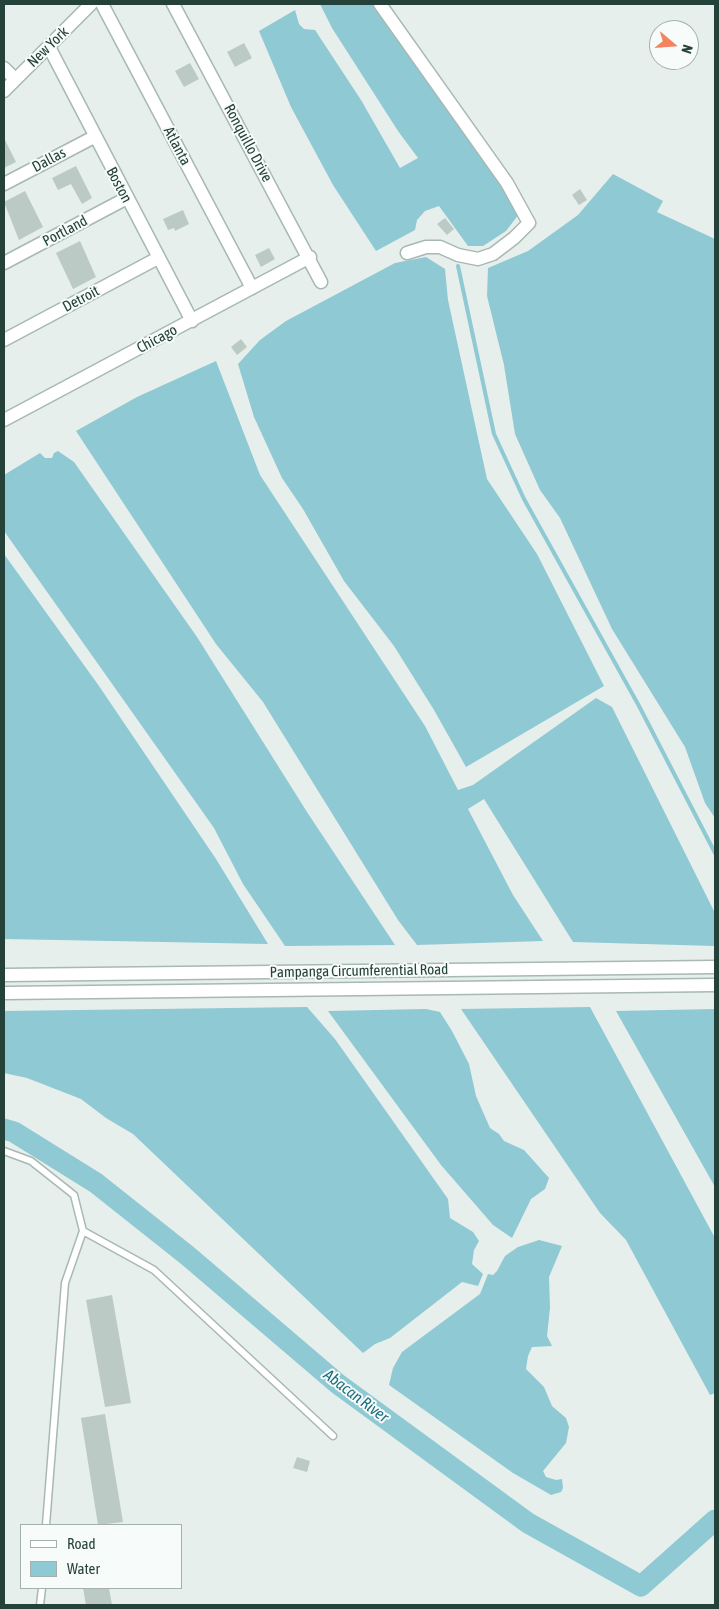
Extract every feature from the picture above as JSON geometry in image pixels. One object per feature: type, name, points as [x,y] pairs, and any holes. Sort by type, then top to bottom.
[{"type":"street","name":"New York","points":[[4,91],[91,4]]},
{"type":"street","name":"Atlanta","points":[[102,4],[252,288]]},
{"type":"street","name":"Ronquillo Drive","points":[[173,4],[322,282]]},
{"type":"street","points":[[380,4],[507,183],[529,223],[514,238],[493,254],[478,258],[458,255],[440,247],[426,247],[407,253]]},
{"type":"street","name":"Boston","points":[[48,47],[192,321]]},
{"type":"street","points":[[4,68],[15,79]]},
{"type":"street","name":"Dallas","points":[[4,184],[94,137]]},
{"type":"street","name":"Portland","points":[[4,263],[127,198]]},
{"type":"street","name":"Chicago","points":[[4,420],[310,257]]},
{"type":"street","name":"Detroit","points":[[4,340],[158,258]]},
{"type":"street","name":"Pampanga Circumferential Road","points":[[4,975],[715,967]]},
{"type":"street","name":"Pampanga Circumferential Road","points":[[4,993],[715,985]]},
{"type":"lane","points":[[4,1150],[31,1161],[74,1196],[83,1231],[65,1282],[46,1524]]},
{"type":"lane","points":[[83,1231],[154,1270],[333,1436]]},
{"type":"lane","points":[[40,1605],[42,1589]]},
{"type":"water","points":[[320,4],[375,4],[484,155],[519,214],[506,231],[483,246],[468,246],[439,206],[425,211],[417,220],[415,230],[376,251],[333,185],[291,107],[259,31],[295,10],[299,24],[304,29],[315,30],[361,100],[400,168],[418,158],[398,131],[332,28]]},
{"type":"water","points":[[613,174],[663,201],[657,212],[715,239],[715,818],[705,803],[685,747],[612,629],[560,518],[540,490],[515,434],[504,365],[487,296],[488,268],[528,251],[578,215]]},
{"type":"water","points":[[426,257],[445,269],[448,300],[487,479],[537,554],[604,686],[466,767],[434,710],[394,646],[344,581],[303,509],[282,478],[254,417],[238,364],[260,340],[286,321],[395,263]]},
{"type":"water","points":[[216,361],[260,475],[425,726],[458,790],[473,785],[596,698],[612,707],[715,913],[715,946],[573,942],[484,799],[468,809],[513,895],[543,941],[417,945],[398,920],[263,702],[216,644],[76,431],[137,397]]},
{"type":"water","points":[[58,451],[74,462],[197,637],[307,812],[395,945],[285,946],[243,884],[214,828],[4,531],[4,475],[40,453],[45,458],[52,458],[54,453]]},
{"type":"water","points":[[4,554],[99,686],[216,859],[268,944],[4,939]]},
{"type":"water","points":[[307,1007],[335,1039],[448,1199],[450,1218],[473,1232],[479,1241],[474,1250],[472,1264],[483,1274],[478,1286],[462,1282],[390,1338],[375,1344],[363,1353],[133,1134],[106,1118],[81,1099],[27,1078],[4,1073],[4,1011]]},
{"type":"water","points":[[590,1007],[715,1238],[715,1393],[710,1395],[626,1240],[600,1213],[461,1009]]},
{"type":"water","points":[[426,1009],[440,1012],[452,1031],[469,1064],[476,1096],[490,1128],[499,1134],[504,1141],[524,1150],[549,1178],[545,1189],[531,1199],[512,1238],[493,1225],[441,1165],[328,1011]]},
{"type":"water","points":[[715,1009],[715,1187],[616,1011]]},
{"type":"water","points":[[539,1240],[562,1246],[549,1277],[550,1308],[547,1336],[552,1346],[532,1347],[526,1369],[544,1387],[552,1406],[566,1418],[569,1427],[566,1443],[543,1471],[546,1477],[556,1480],[562,1479],[563,1488],[561,1492],[551,1495],[513,1473],[389,1385],[393,1368],[402,1352],[480,1294],[488,1274],[493,1275],[497,1271],[505,1256],[518,1247]]},
{"type":"building","points":[[244,43],[252,58],[235,67],[227,52]]},
{"type":"building","points":[[190,63],[199,79],[184,87],[175,71]]},
{"type":"building","points":[[4,138],[16,162],[4,168]]},
{"type":"building","points":[[76,166],[92,198],[82,204],[71,184],[58,190],[52,178]]},
{"type":"building","points":[[580,189],[587,200],[579,205],[572,195]]},
{"type":"building","points":[[25,191],[43,227],[19,240],[4,202]]},
{"type":"building","points":[[183,210],[189,224],[175,231],[174,228],[168,230],[163,219]]},
{"type":"building","points":[[445,218],[454,229],[447,235],[437,224]]},
{"type":"building","points":[[80,241],[96,277],[73,289],[56,253]]},
{"type":"building","points":[[269,248],[275,259],[261,267],[255,255]]},
{"type":"building","points":[[241,339],[247,347],[237,355],[231,347]]},
{"type":"building","points":[[112,1295],[131,1403],[105,1407],[86,1300]]},
{"type":"building","points":[[105,1414],[123,1522],[98,1524],[81,1418]]},
{"type":"building","points":[[297,1457],[310,1461],[307,1472],[293,1468]]},
{"type":"building","points":[[83,1589],[109,1589],[112,1605],[86,1605]]},
{"type":"waterway","points":[[458,266],[494,434],[524,499],[639,706],[715,853]]},
{"type":"waterway","name":"Abacan River","points":[[4,1129],[14,1132],[96,1183],[188,1256],[338,1384],[528,1523],[641,1586],[715,1520]]}]
